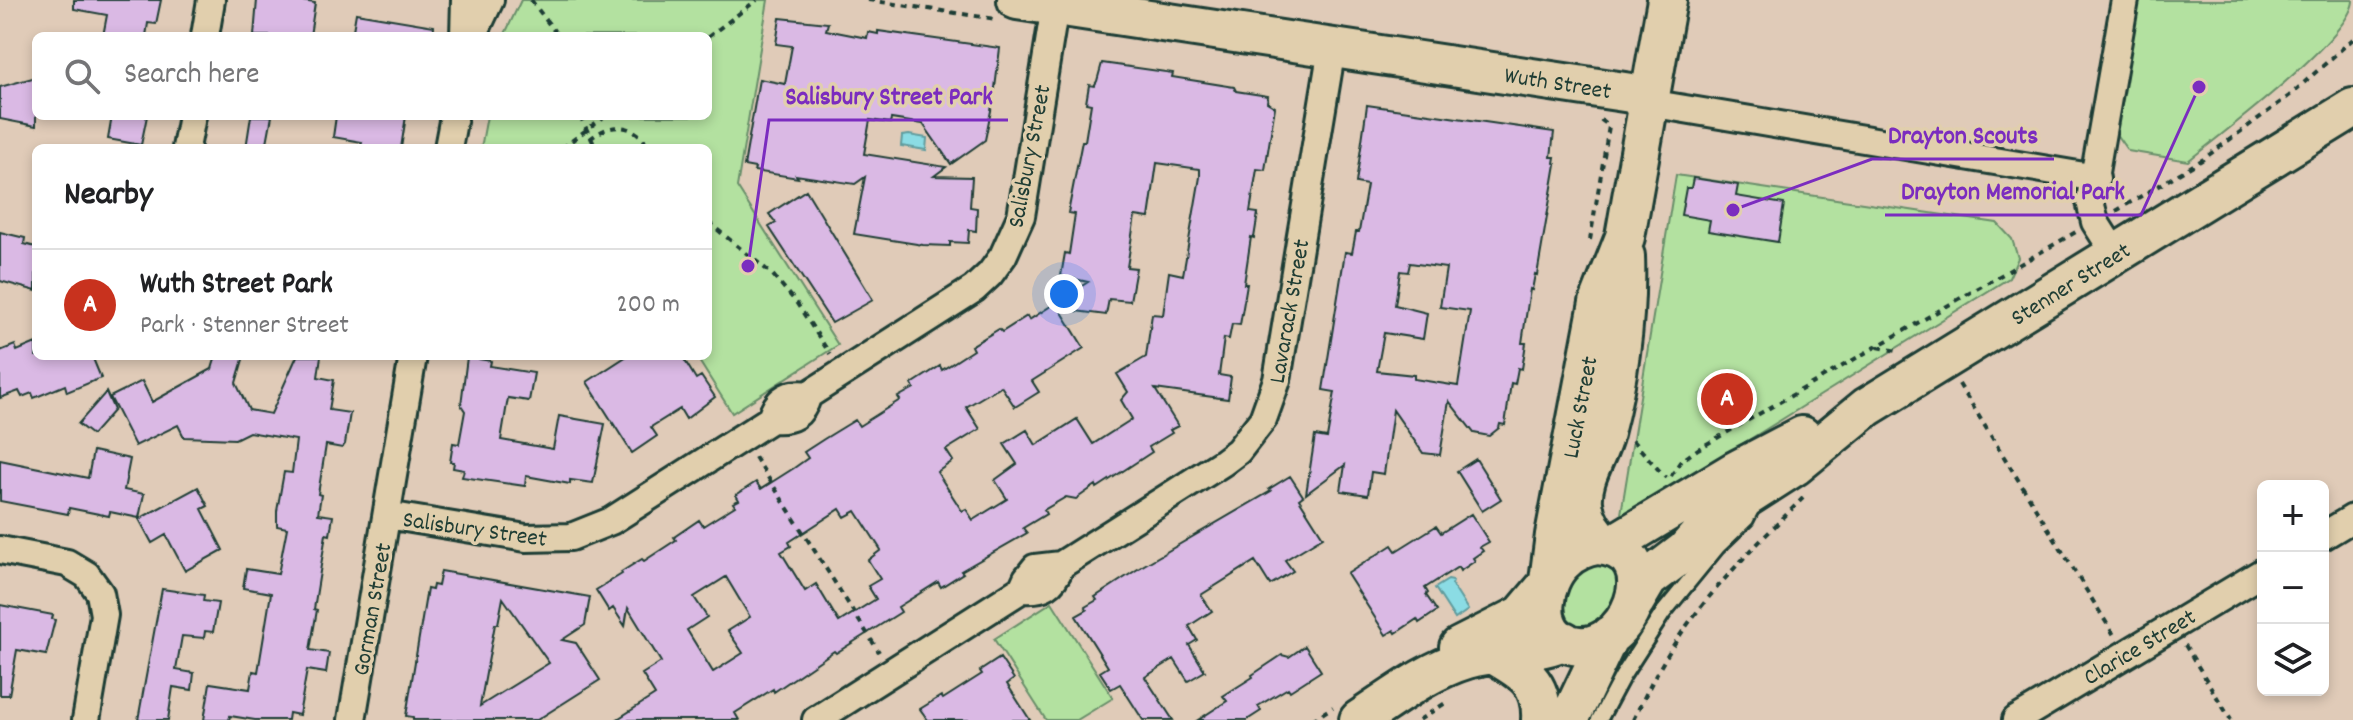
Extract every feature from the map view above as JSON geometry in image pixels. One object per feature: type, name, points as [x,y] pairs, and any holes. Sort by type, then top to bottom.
[{"type":"main road","name":"Luck Street","points":[[1549,582],[1599,303],[1607,241],[1649,103],[1667,0]]},
{"type":"main road","name":"Wuth Street","points":[[1011,10],[1055,6],[1631,93],[1649,103]]},
{"type":"main road","name":"Stenner Street","points":[[1609,546],[1742,483],[1831,419],[1867,407],[2353,108]]},
{"type":"main road","name":"Luck Street","points":[[1607,241],[1627,300],[1604,434],[1585,480],[1583,495],[1588,523],[1609,546]]},
{"type":"main road","name":"Stenner Street","points":[[1635,601],[1648,579],[1685,551],[1742,483]]},
{"type":"main road","points":[[1434,672],[1455,650],[1522,615],[1563,561],[1574,553],[1585,547],[1609,546],[1630,559],[1636,571],[1638,584],[1635,601],[1628,616],[1609,636],[1569,720]]},
{"type":"main road","points":[[1549,582],[1545,594],[1545,616],[1548,626],[1566,643]]},
{"type":"main road","points":[[1359,720],[1434,672],[1468,659],[1566,643],[1586,645],[1609,636]]},
{"type":"main road","points":[[1542,720],[1560,691],[1566,643]]},
{"type":"main road","points":[[1493,654],[1517,667],[1530,680],[1540,697],[1542,720]]},
{"type":"street","points":[[206,32],[211,0]]},
{"type":"street","points":[[464,32],[465,0]]},
{"type":"street","points":[[475,32],[490,0]]},
{"type":"street","points":[[2116,255],[2095,222],[2090,201],[2125,0]]},
{"type":"street","name":"Salisbury Street","points":[[387,515],[526,538],[571,537],[611,521],[771,419],[783,420],[796,416],[808,395],[974,289],[1003,256],[1021,216],[1055,6]]},
{"type":"street","name":"Lavarack Street","points":[[816,720],[1022,589],[1035,568],[1061,565],[1222,463],[1238,451],[1263,419],[1277,380],[1332,48]]},
{"type":"street","name":"Wuth Street","points":[[1649,103],[2096,178]]},
{"type":"street","points":[[187,144],[191,120]]},
{"type":"street","points":[[449,144],[453,120]]},
{"type":"street","name":"Gorman Street","points":[[352,720],[412,360]]},
{"type":"street","points":[[2329,532],[2353,518]]},
{"type":"street","points":[[0,550],[67,563],[87,575],[100,593],[104,615],[86,720]]},
{"type":"street","name":"Clarice Street","points":[[2016,720],[2257,576]]},
{"type":"lane","points":[[1599,720],[1663,613],[1717,547],[1746,519],[1752,508],[1742,483]]},
{"type":"path","points":[[531,0],[555,32]]},
{"type":"path","points":[[712,34],[757,0]]},
{"type":"path","points":[[868,0],[1011,10]]},
{"type":"path","points":[[1625,431],[1668,482],[1674,468],[1698,449],[2202,160],[2289,96],[2353,39]]},
{"type":"path","points":[[1592,113],[1609,126],[1607,241]]},
{"type":"path","points":[[582,120],[593,144]]},
{"type":"path","points":[[568,144],[600,120]]},
{"type":"path","points":[[590,139],[605,128],[622,127],[638,133],[646,144]]},
{"type":"path","points":[[712,225],[759,261],[784,287],[842,373]]},
{"type":"path","points":[[1958,382],[2126,654]]},
{"type":"path","points":[[751,451],[891,672]]},
{"type":"path","points":[[1633,720],[1665,658],[1683,631],[1737,567],[1806,495]]},
{"type":"path","points":[[2173,625],[2231,720]]},
{"type":"green space","points":[[521,0],[768,0],[737,187],[838,345],[732,413],[699,360],[712,360],[712,144],[482,144],[486,120],[712,120],[712,32],[506,32]]},
{"type":"green space","points":[[2136,0],[2353,0],[2347,16],[2332,37],[2309,60],[2188,161],[2128,151],[2113,130]]},
{"type":"green space","points":[[1676,175],[1997,223],[2012,239],[2018,258],[2009,278],[1620,520]]},
{"type":"green space","points":[[1710,543],[1646,628],[1592,720],[1578,720],[1646,604]]},
{"type":"green space","points":[[1591,564],[1607,567],[1616,575],[1618,587],[1606,613],[1595,622],[1582,626],[1568,622],[1564,613],[1564,597],[1571,582]]},
{"type":"green space","points":[[1052,602],[1113,698],[1077,720],[1046,720],[994,639]]},
{"type":"water","points":[[902,136],[927,138],[926,150],[901,146]]},
{"type":"water","points":[[1448,580],[1453,581],[1452,585],[1468,610],[1455,619],[1435,588]]},
{"type":"building","points":[[74,0],[161,0],[156,24],[148,23],[147,32],[104,32],[107,15],[74,9]]},
{"type":"building","points":[[257,0],[315,3],[311,32],[254,32]]},
{"type":"building","points":[[356,13],[434,26],[433,32],[353,32]]},
{"type":"building","points":[[780,18],[828,23],[826,30],[867,38],[868,32],[878,34],[878,31],[1000,48],[985,140],[951,164],[923,124],[891,119],[890,123],[870,120],[864,154],[946,167],[934,176],[972,177],[970,207],[977,208],[976,231],[969,230],[968,243],[923,245],[854,234],[865,177],[855,184],[754,171],[755,168],[744,166],[759,79],[785,84],[792,46],[776,44]]},
{"type":"building","points":[[1102,63],[1173,73],[1172,77],[1268,96],[1267,102],[1275,107],[1265,170],[1257,169],[1250,212],[1258,213],[1254,238],[1251,237],[1240,325],[1232,324],[1229,339],[1224,338],[1219,375],[1231,377],[1228,399],[1155,389],[1178,426],[1149,447],[1152,452],[1097,488],[1096,485],[1076,499],[1066,497],[1044,510],[1046,514],[1023,528],[1027,533],[961,571],[963,573],[941,587],[938,582],[898,607],[901,612],[735,713],[739,720],[616,720],[655,695],[642,674],[661,662],[628,608],[625,626],[613,608],[609,611],[596,590],[676,540],[674,537],[699,520],[703,526],[735,506],[733,503],[739,500],[736,495],[756,482],[761,489],[794,468],[808,458],[804,452],[824,439],[855,420],[859,426],[900,400],[898,397],[914,388],[912,384],[940,366],[942,370],[973,350],[971,346],[1027,316],[1029,320],[1088,282],[1061,276],[1065,253],[1069,254],[1075,214],[1068,213],[1082,141],[1085,141],[1091,104],[1086,103],[1089,85],[1094,86]],"holes":[[[1157,163],[1200,169],[1200,177],[1183,275],[1169,272],[1163,315],[1152,314],[1146,357],[1117,374],[1128,392],[1121,400],[1132,419],[1093,444],[1077,419],[1036,445],[1027,430],[1004,444],[1017,464],[995,480],[1007,499],[973,520],[966,509],[962,511],[937,472],[953,461],[946,450],[980,429],[966,407],[1001,386],[1015,407],[1039,392],[1032,381],[1084,348],[1060,309],[1106,315],[1109,299],[1130,301],[1136,268],[1127,267],[1135,216],[1149,218]],[[840,509],[845,517],[856,511],[881,550],[868,560],[880,579],[868,586],[876,599],[839,622],[816,584],[805,591],[781,552],[791,546],[789,542]],[[726,577],[750,617],[728,631],[743,653],[713,672],[687,630],[707,617],[694,597]]]},
{"type":"building","points":[[32,78],[32,120],[36,120],[36,126],[0,119],[0,87]]},
{"type":"building","points":[[1367,105],[1554,132],[1551,157],[1555,157],[1556,164],[1537,275],[1530,289],[1522,343],[1526,343],[1522,369],[1518,368],[1515,384],[1511,383],[1505,425],[1500,424],[1489,436],[1474,433],[1449,401],[1440,455],[1423,453],[1393,410],[1384,474],[1371,472],[1368,495],[1341,491],[1345,465],[1306,494],[1315,436],[1327,438],[1335,392],[1323,390],[1345,252],[1352,253],[1356,232],[1359,232],[1367,185],[1356,183]],"holes":[[[1410,263],[1446,268],[1440,307],[1470,311],[1458,386],[1414,379],[1414,375],[1377,371],[1384,333],[1423,339],[1427,313],[1395,305],[1400,271],[1408,272]]]},
{"type":"building","points":[[111,120],[146,120],[141,144],[108,139]]},
{"type":"building","points":[[250,120],[271,120],[267,144],[247,144]]},
{"type":"building","points":[[335,120],[405,120],[402,144],[362,144],[333,137]]},
{"type":"building","points":[[1693,178],[1738,185],[1736,196],[1784,204],[1778,242],[1708,231],[1710,220],[1681,215],[1686,188],[1691,188]]},
{"type":"building","points":[[806,190],[873,300],[832,323],[769,227],[776,223],[769,214]]},
{"type":"building","points":[[0,232],[25,238],[24,244],[32,246],[32,290],[0,281]]},
{"type":"building","points":[[15,345],[17,351],[32,345],[32,360],[94,360],[101,378],[67,392],[65,385],[34,398],[32,393],[22,397],[19,391],[0,398],[0,351]]},
{"type":"building","points":[[215,360],[243,360],[236,383],[249,410],[271,414],[295,360],[320,360],[318,377],[334,380],[329,410],[350,413],[342,448],[326,445],[318,494],[321,495],[318,514],[333,516],[330,535],[326,534],[310,650],[329,653],[326,673],[307,670],[299,715],[289,713],[288,720],[230,716],[229,720],[204,720],[210,683],[250,689],[253,671],[258,672],[271,593],[243,588],[246,569],[278,574],[287,528],[277,526],[277,511],[284,472],[292,473],[296,440],[249,432],[235,439],[184,437],[178,425],[135,446],[110,397],[142,381],[152,402],[212,369]]},
{"type":"building","points":[[467,360],[491,361],[490,366],[534,373],[529,401],[508,398],[501,440],[553,449],[559,416],[605,424],[593,483],[570,480],[570,484],[526,476],[525,486],[462,477],[464,470],[453,468],[454,462],[450,462],[453,443],[459,444],[465,411],[461,405]]},
{"type":"building","points":[[621,360],[684,360],[696,379],[701,376],[715,397],[686,419],[680,409],[651,427],[657,436],[632,453],[587,382]]},
{"type":"building","points":[[106,392],[114,410],[92,435],[78,424]]},
{"type":"building","points":[[93,451],[130,459],[124,490],[144,494],[139,518],[69,508],[68,514],[0,501],[0,460],[88,478]]},
{"type":"building","points":[[1476,459],[1501,499],[1482,511],[1457,471]]},
{"type":"building","points":[[1290,476],[1303,496],[1299,499],[1323,537],[1285,560],[1293,571],[1270,585],[1255,561],[1201,595],[1212,611],[1189,626],[1197,640],[1189,645],[1205,671],[1188,681],[1174,659],[1145,677],[1173,720],[1143,720],[1120,684],[1111,689],[1100,672],[1108,667],[1076,616],[1097,600],[1095,597],[1271,491],[1269,489]]},
{"type":"building","points":[[198,487],[208,506],[202,509],[223,550],[185,571],[166,535],[152,543],[139,519]]},
{"type":"building","points":[[1471,514],[1489,542],[1480,547],[1483,551],[1460,571],[1458,567],[1425,588],[1437,611],[1419,623],[1417,619],[1396,633],[1394,630],[1386,635],[1347,574],[1392,545],[1396,551],[1436,526],[1441,533]]},
{"type":"building","points":[[441,571],[590,597],[585,625],[562,640],[576,643],[600,680],[537,720],[413,720],[413,717],[406,716],[427,589],[438,586]],"holes":[[[503,598],[549,663],[480,706],[495,624],[498,624]]]},
{"type":"building","points":[[162,589],[204,595],[203,601],[218,603],[213,632],[205,631],[204,638],[182,636],[176,670],[194,673],[192,690],[173,687],[168,720],[138,720]]},
{"type":"building","points":[[0,605],[53,615],[52,619],[55,620],[46,655],[17,650],[9,695],[0,695]]},
{"type":"building","points":[[1305,646],[1321,671],[1290,691],[1288,688],[1258,706],[1261,711],[1247,720],[1198,720],[1227,701],[1223,696],[1252,675],[1282,655],[1289,657]]},
{"type":"building","points":[[1000,658],[1014,679],[1007,684],[1030,720],[928,720],[920,709],[941,696],[943,699],[982,674],[980,671]]},
{"type":"place","name":"Drayton Memorial Park","points":[[2199,87]]},
{"type":"place","name":"Drayton Scouts","points":[[1733,210]]},
{"type":"place","name":"Salisbury Street Park","points":[[748,266]]},
{"type":"place","name":"Wuth Street Park","points":[[1727,399]]}]
